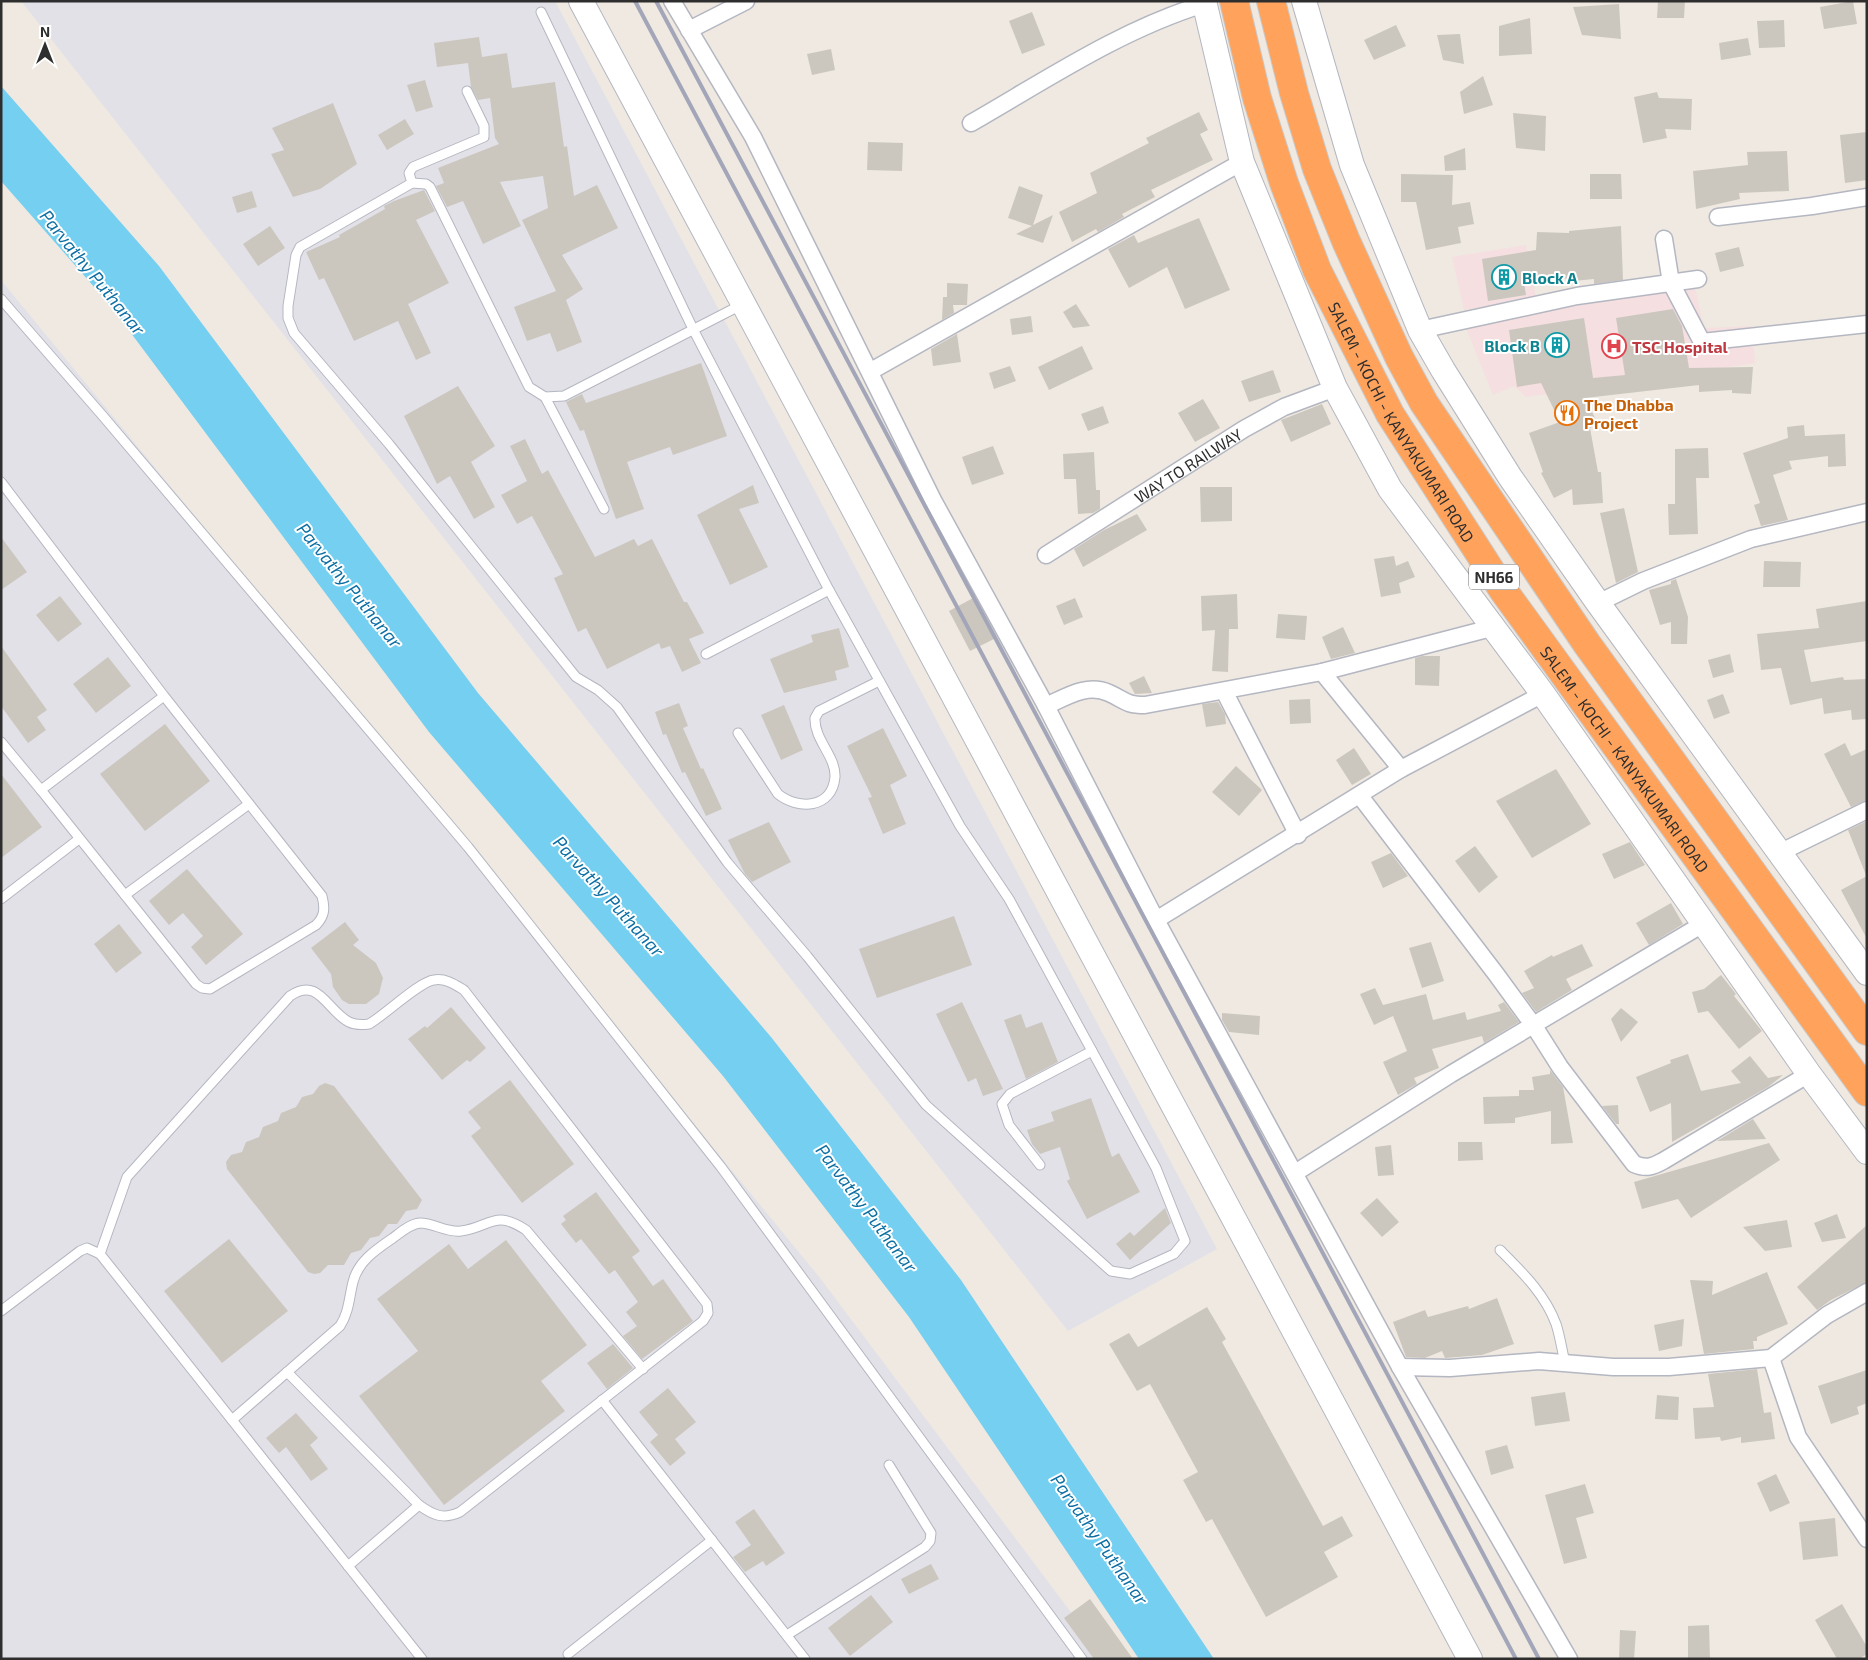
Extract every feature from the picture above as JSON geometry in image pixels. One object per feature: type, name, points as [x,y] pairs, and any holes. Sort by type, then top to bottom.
[{"type":"highway","name":"SALEM - KOCHI - KANYAKUMARI ROAD","points":[[1234,1],[1257,98],[1284,182],[1317,270],[1390,414],[1502,590],[1867,1092]]},
{"type":"highway","name":"SALEM - KOCHI - KANYAKUMARI ROAD","points":[[1271,1],[1294,93],[1318,169],[1346,241],[1399,357],[1424,403],[1582,636],[1867,1031]]},
{"type":"street","points":[[582,1],[1470,1659]]},
{"type":"street","points":[[672,1],[753,137],[871,371],[933,500],[1046,706],[1156,920],[1400,1367],[1569,1659]]},
{"type":"street","points":[[689,30],[746,1]]},
{"type":"street","points":[[1304,1],[1352,165],[1420,330],[1510,477],[1598,602],[1867,973]]},
{"type":"street","points":[[971,123],[1130,32],[1163,17],[1204,3],[1242,162],[1335,388],[1390,489],[1544,694],[1703,924],[1809,1074],[1867,1152]]},
{"type":"street","points":[[871,371],[1242,162]]},
{"type":"street","points":[[1718,217],[1812,206],[1867,197]]},
{"type":"street","points":[[1664,239],[1671,283],[1702,342],[1867,324]]},
{"type":"street","points":[[1420,330],[1577,296],[1698,279]]},
{"type":"street","name":"WAY TO RAILWAY","points":[[1046,555],[1244,429],[1284,406],[1335,388]]},
{"type":"street","points":[[1598,602],[1643,581],[1751,539],[1867,512]]},
{"type":"street","points":[[1046,706],[1086,690],[1099,690],[1110,693],[1122,701],[1133,705],[1145,705],[1322,672],[1495,627]]},
{"type":"street","points":[[1322,672],[1401,769]]},
{"type":"street","points":[[1224,690],[1298,835]]},
{"type":"street","points":[[1156,920],[1298,835],[1401,769],[1544,694]]},
{"type":"street","points":[[1360,796],[1534,1026],[1560,1067],[1629,1159],[1642,1167],[1652,1167],[1663,1162],[1809,1074]]},
{"type":"street","points":[[1781,852],[1867,810]]},
{"type":"street","points":[[1295,1173],[1451,1074],[1703,924]]},
{"type":"street","points":[[1400,1367],[1450,1368],[1540,1361],[1613,1367],[1669,1367],[1771,1358],[1827,1315],[1867,1292]]},
{"type":"street","points":[[1771,1358],[1798,1437],[1867,1540]]},
{"type":"lane","points":[[541,12],[694,331],[829,590],[960,826],[1008,899],[1156,1168],[1185,1241],[1174,1254],[1130,1274],[1111,1272],[926,1106],[807,956],[728,862],[617,707],[598,690],[576,677],[389,444],[294,333],[288,318],[288,306],[296,255],[300,247],[412,183],[426,184],[435,194],[529,387],[545,397],[604,509]]},
{"type":"lane","points":[[412,183],[409,173],[414,167],[484,137],[484,126],[467,91]]},
{"type":"lane","points":[[1,299],[115,430],[474,854],[721,1167],[1082,1659]]},
{"type":"lane","points":[[545,397],[564,396],[694,331],[743,304]]},
{"type":"lane","points":[[1,482],[164,696],[322,896],[324,912],[316,925],[216,986],[202,988],[196,984],[1,742]]},
{"type":"lane","points":[[706,654],[829,590]]},
{"type":"lane","points":[[738,733],[778,794],[787,801],[798,805],[820,801],[829,793],[835,775],[829,756],[817,734],[815,718],[820,711],[879,682]]},
{"type":"lane","points":[[41,790],[164,696]]},
{"type":"lane","points":[[125,895],[249,804]]},
{"type":"lane","points":[[1,899],[79,839]]},
{"type":"lane","points":[[100,1254],[127,1177],[290,996],[298,990],[306,989],[316,992],[350,1023],[369,1024],[422,985],[432,980],[443,980],[464,990],[707,1304],[708,1313],[703,1321],[460,1512],[442,1517],[431,1513],[419,1505],[287,1372]]},
{"type":"lane","points":[[1040,1165],[1009,1125],[1002,1104],[1010,1094],[1092,1051]]},
{"type":"lane","points":[[232,1420],[340,1326],[349,1304],[353,1280],[358,1268],[372,1252],[411,1225],[430,1224],[451,1231],[460,1231],[495,1220],[505,1220],[526,1230],[642,1369]]},
{"type":"lane","points":[[1,1311],[80,1250],[87,1248],[100,1254],[422,1659]]},
{"type":"lane","points":[[1500,1250],[1532,1282],[1546,1302],[1557,1325],[1565,1362]]},
{"type":"lane","points":[[602,1400],[805,1659]]},
{"type":"lane","points":[[787,1635],[925,1547],[930,1541],[931,1533],[889,1465]]},
{"type":"lane","points":[[348,1566],[419,1505]]},
{"type":"lane","points":[[568,1654],[712,1540]]},
{"type":"shaded area","points":[[21,1],[555,1],[1217,1249],[1068,1331]]},
{"type":"shaded area","points":[[1526,245],[1536,297],[1464,310],[1452,257]]},
{"type":"shaded area","points":[[1,280],[820,1278],[1106,1659],[1,1659]]},
{"type":"shaded area","name":"TSC Hospital","points":[[1695,287],[1704,328],[1752,326],[1755,363],[1526,397],[1514,386],[1493,395],[1464,323]]},
{"type":"water","name":"Parvathy Puthanar","points":[[1,86],[159,266],[478,693],[771,1037],[961,1280],[1214,1659],[1139,1659],[909,1317],[723,1076],[429,732],[110,305],[1,181]]},
{"type":"building","points":[[1658,1],[1685,1],[1684,18],[1657,18]]},
{"type":"building","points":[[1853,1],[1857,24],[1824,29],[1820,7]]},
{"type":"building","points":[[1619,4],[1621,39],[1582,35],[1573,7]]},
{"type":"building","points":[[1032,12],[1045,45],[1022,54],[1009,21]]},
{"type":"building","points":[[1530,18],[1532,54],[1499,56],[1499,26]]},
{"type":"building","points":[[1784,20],[1785,47],[1759,48],[1757,21]]},
{"type":"building","points":[[1396,25],[1406,46],[1374,60],[1364,40]]},
{"type":"building","points":[[1460,34],[1464,64],[1443,60],[1437,35]]},
{"type":"building","points":[[479,37],[482,57],[507,53],[512,88],[555,82],[564,147],[567,146],[574,196],[597,185],[618,228],[562,255],[583,289],[566,300],[582,342],[557,352],[550,333],[527,341],[514,307],[556,291],[522,220],[548,208],[543,176],[500,182],[521,226],[483,244],[463,201],[447,207],[436,186],[444,183],[438,168],[499,144],[495,138],[490,98],[478,100],[471,87],[468,63],[437,67],[434,43]]},
{"type":"building","points":[[1748,38],[1751,55],[1721,60],[1719,43]]},
{"type":"building","points":[[831,49],[835,70],[812,75],[807,54]]},
{"type":"building","points":[[1483,76],[1493,105],[1464,114],[1460,92]]},
{"type":"building","points":[[425,80],[433,107],[416,112],[407,85]]},
{"type":"building","points":[[1657,92],[1659,98],[1692,99],[1691,130],[1665,129],[1667,138],[1643,143],[1634,97]]},
{"type":"building","points":[[333,103],[357,164],[320,189],[293,197],[271,154],[284,150],[272,128]]},
{"type":"building","points":[[1199,112],[1208,130],[1200,134],[1213,160],[1151,190],[1155,197],[1122,214],[1124,217],[1098,232],[1096,229],[1072,242],[1059,212],[1097,193],[1090,173],[1149,143],[1146,138]]},
{"type":"building","points":[[1513,113],[1546,116],[1545,151],[1516,148]]},
{"type":"building","points":[[405,119],[414,134],[387,150],[378,135]]},
{"type":"building","points":[[1867,132],[1867,180],[1845,183],[1840,135]]},
{"type":"building","points":[[868,142],[903,143],[902,171],[867,170]]},
{"type":"building","points":[[1465,148],[1466,170],[1445,171],[1444,156]]},
{"type":"building","points":[[1787,151],[1789,191],[1739,193],[1740,199],[1696,209],[1693,171],[1748,165],[1747,152]]},
{"type":"building","points":[[1401,174],[1453,175],[1452,205],[1470,202],[1474,224],[1458,227],[1461,243],[1426,250],[1416,202],[1401,202]]},
{"type":"building","points":[[1590,174],[1621,174],[1622,199],[1590,199]]},
{"type":"building","points":[[1019,186],[1043,195],[1033,225],[1053,215],[1043,243],[1016,234],[1032,226],[1008,218]]},
{"type":"building","points":[[424,190],[435,211],[416,220],[449,283],[408,304],[431,353],[416,360],[398,321],[354,341],[324,278],[319,280],[306,252],[340,237],[339,235],[385,209],[384,206]]},
{"type":"building","points":[[252,191],[257,207],[237,213],[232,197]]},
{"type":"building","points":[[1199,218],[1230,290],[1185,309],[1167,267],[1129,288],[1108,249],[1134,235],[1138,243]]},
{"type":"building","points":[[270,226],[285,248],[258,266],[243,244]]},
{"type":"building","points":[[1621,226],[1623,280],[1594,284],[1594,279],[1574,281],[1574,279],[1523,277],[1526,295],[1488,301],[1482,259],[1536,250],[1537,232],[1569,233],[1569,231]]},
{"type":"building","points":[[1739,247],[1744,266],[1720,272],[1715,253]]},
{"type":"building","points":[[947,283],[968,284],[967,305],[953,305],[954,313],[942,320],[943,297],[947,297]]},
{"type":"building","points":[[1076,304],[1090,326],[1073,328],[1063,312]]},
{"type":"building","points":[[1673,309],[1682,326],[1689,368],[1753,367],[1751,394],[1732,393],[1732,390],[1699,392],[1699,385],[1585,398],[1598,424],[1590,428],[1598,472],[1601,472],[1603,503],[1573,505],[1572,489],[1554,498],[1541,473],[1543,472],[1529,433],[1560,422],[1541,383],[1517,387],[1509,330],[1584,318],[1593,378],[1625,375],[1616,318]]},
{"type":"building","points":[[1031,316],[1033,332],[1012,335],[1010,319]]},
{"type":"building","points":[[957,334],[961,362],[933,366],[931,349]]},
{"type":"building","points":[[1082,346],[1093,369],[1049,390],[1038,367]]},
{"type":"building","points":[[701,363],[727,436],[673,455],[670,447],[627,462],[644,509],[616,519],[584,430],[580,431],[566,402],[582,394],[586,403]]},
{"type":"building","points":[[1010,366],[1016,381],[994,389],[989,373]]},
{"type":"building","points":[[1273,370],[1281,392],[1249,402],[1241,381]]},
{"type":"building","points":[[458,386],[495,446],[471,462],[495,507],[474,519],[450,476],[437,484],[404,416]]},
{"type":"building","points":[[1203,399],[1220,428],[1195,442],[1178,413]]},
{"type":"building","points":[[1322,404],[1331,424],[1291,442],[1281,420]]},
{"type":"building","points":[[1103,406],[1109,423],[1088,431],[1081,414]]},
{"type":"building","points":[[1804,425],[1805,436],[1845,434],[1846,466],[1828,467],[1828,456],[1789,461],[1792,469],[1773,475],[1788,520],[1761,526],[1754,505],[1760,503],[1743,453],[1788,438],[1787,427]]},
{"type":"building","points":[[525,439],[542,474],[548,470],[595,557],[634,539],[638,546],[652,539],[684,602],[687,602],[704,633],[689,639],[701,663],[682,672],[670,646],[661,649],[659,643],[607,669],[586,628],[578,632],[554,578],[563,574],[532,516],[517,524],[501,495],[527,481],[510,446]]},
{"type":"building","points":[[993,446],[1004,474],[972,485],[962,457]]},
{"type":"building","points":[[1708,448],[1709,478],[1696,478],[1698,534],[1669,535],[1668,504],[1675,504],[1675,449]]},
{"type":"building","points":[[1094,452],[1096,490],[1100,490],[1100,509],[1093,513],[1078,514],[1076,479],[1064,479],[1063,454]]},
{"type":"building","points":[[753,485],[759,503],[739,509],[768,567],[730,585],[697,515]]},
{"type":"building","points":[[1200,487],[1232,487],[1232,521],[1201,522]]},
{"type":"building","points":[[1624,508],[1638,572],[1616,583],[1600,513]]},
{"type":"building","points":[[1137,514],[1147,530],[1083,567],[1074,549],[1104,530]]},
{"type":"building","points":[[1,537],[27,572],[1,590]]},
{"type":"building","points":[[1394,556],[1396,566],[1408,561],[1415,577],[1399,583],[1401,593],[1381,597],[1374,559]]},
{"type":"building","points":[[1764,561],[1801,562],[1800,587],[1763,587]]},
{"type":"building","points":[[1676,579],[1688,617],[1687,644],[1671,644],[1671,622],[1660,625],[1649,590],[1671,584],[1671,581]]},
{"type":"building","points":[[1237,594],[1238,629],[1229,629],[1228,672],[1212,671],[1215,630],[1202,631],[1201,596]]},
{"type":"building","points":[[60,596],[82,624],[58,642],[36,615]]},
{"type":"building","points":[[975,597],[996,638],[970,651],[949,611]]},
{"type":"building","points":[[1075,598],[1083,617],[1064,625],[1056,606]]},
{"type":"building","points":[[1867,601],[1867,641],[1804,650],[1811,682],[1843,677],[1844,680],[1867,679],[1867,719],[1852,720],[1851,710],[1824,714],[1822,698],[1790,705],[1781,668],[1761,670],[1757,634],[1819,628],[1816,609]]},
{"type":"building","points":[[1278,614],[1307,616],[1305,640],[1276,638]]},
{"type":"building","points":[[1343,627],[1355,653],[1331,659],[1322,637]]},
{"type":"building","points":[[839,628],[849,667],[835,671],[837,680],[784,693],[770,659],[813,642],[811,635]]},
{"type":"building","points":[[1,646],[47,710],[37,717],[46,730],[28,743],[1,706]]},
{"type":"building","points":[[1730,654],[1734,672],[1713,678],[1708,660]]},
{"type":"building","points":[[1440,656],[1439,686],[1415,685],[1415,658]]},
{"type":"building","points":[[108,657],[131,686],[96,713],[73,684]]},
{"type":"building","points":[[1144,676],[1152,693],[1135,694],[1129,683]]},
{"type":"building","points":[[1723,694],[1730,713],[1714,719],[1707,700]]},
{"type":"building","points":[[1310,699],[1311,723],[1290,724],[1289,700]]},
{"type":"building","points":[[1218,702],[1225,714],[1226,724],[1206,727],[1202,704]]},
{"type":"building","points":[[679,703],[688,726],[683,728],[701,769],[703,768],[722,809],[706,816],[685,772],[682,773],[666,734],[663,735],[655,712]]},
{"type":"building","points":[[784,705],[803,750],[781,760],[761,715]]},
{"type":"building","points":[[165,724],[210,781],[145,831],[100,774]]},
{"type":"building","points":[[883,728],[907,776],[890,785],[906,824],[883,834],[868,798],[872,797],[847,746]]},
{"type":"building","points":[[1845,743],[1851,756],[1867,749],[1867,800],[1851,807],[1824,754]]},
{"type":"building","points":[[1354,748],[1371,774],[1352,785],[1336,760]]},
{"type":"building","points":[[1236,766],[1262,790],[1239,816],[1212,792]]},
{"type":"building","points":[[1556,769],[1591,824],[1532,858],[1496,801]]},
{"type":"building","points":[[1,774],[42,827],[1,858]]},
{"type":"building","points":[[1867,821],[1867,875],[1866,875],[1848,830]]},
{"type":"building","points":[[769,822],[791,862],[752,882],[745,874],[728,840]]},
{"type":"building","points":[[1630,842],[1645,865],[1614,879],[1602,854]]},
{"type":"building","points":[[1475,846],[1498,877],[1479,893],[1455,861]]},
{"type":"building","points":[[1391,853],[1408,876],[1383,888],[1371,862]]},
{"type":"building","points":[[187,869],[243,934],[206,965],[191,947],[203,936],[183,913],[169,925],[149,901]]},
{"type":"building","points":[[1867,876],[1867,939],[1841,890]]},
{"type":"building","points":[[1671,903],[1683,924],[1649,945],[1636,923]]},
{"type":"building","points":[[954,916],[972,965],[877,998],[859,949]]},
{"type":"building","points":[[345,922],[359,940],[353,945],[376,963],[383,978],[379,994],[366,1004],[349,1004],[342,1000],[333,987],[331,974],[311,948]]},
{"type":"building","points":[[119,924],[142,953],[116,973],[94,944]]},
{"type":"building","points":[[1431,942],[1444,981],[1422,988],[1409,948]]},
{"type":"building","points":[[1582,944],[1593,966],[1566,979],[1572,990],[1536,1012],[1522,993],[1534,988],[1524,971],[1552,955],[1553,957]]},
{"type":"building","points":[[1721,975],[1736,994],[1734,996],[1762,1031],[1739,1049],[1708,1011],[1698,1013],[1692,992],[1704,989]]},
{"type":"building","points":[[1375,988],[1383,1005],[1426,994],[1433,1020],[1465,1012],[1467,1020],[1501,1011],[1498,1005],[1504,1002],[1519,1022],[1484,1043],[1482,1036],[1432,1049],[1439,1068],[1414,1078],[1417,1084],[1398,1095],[1383,1062],[1407,1051],[1393,1016],[1374,1025],[1360,994]]},
{"type":"building","points":[[962,1002],[1003,1089],[983,1096],[976,1078],[968,1082],[936,1014]]},
{"type":"building","points":[[451,1007],[486,1048],[470,1062],[467,1060],[442,1080],[408,1039],[425,1026],[427,1028]]},
{"type":"building","points":[[1621,1008],[1638,1022],[1621,1042],[1611,1019]]},
{"type":"building","points":[[1222,1013],[1260,1016],[1259,1035],[1229,1032],[1222,1020]]},
{"type":"building","points":[[1021,1014],[1026,1028],[1042,1022],[1058,1062],[1026,1079],[1004,1020]]},
{"type":"building","points":[[1688,1054],[1701,1091],[1741,1083],[1731,1071],[1750,1056],[1768,1078],[1783,1075],[1768,1087],[1672,1142],[1671,1103],[1650,1112],[1636,1077],[1671,1063],[1670,1060]]},
{"type":"building","points":[[1550,1070],[1563,1087],[1573,1143],[1551,1144],[1551,1111],[1515,1118],[1515,1123],[1484,1124],[1483,1097],[1519,1096],[1519,1090],[1534,1090],[1532,1077],[1550,1074]]},
{"type":"building","points":[[510,1080],[574,1164],[522,1203],[471,1136],[481,1128],[468,1112]]},
{"type":"building","points":[[325,1083],[334,1086],[422,1200],[417,1209],[406,1211],[397,1224],[388,1224],[379,1236],[370,1238],[361,1250],[351,1253],[344,1265],[328,1265],[320,1273],[314,1274],[308,1272],[227,1169],[226,1162],[231,1155],[242,1152],[246,1142],[259,1137],[263,1127],[278,1121],[281,1113],[296,1107],[302,1097],[313,1094],[319,1086]]},
{"type":"building","points":[[1091,1098],[1112,1157],[1119,1153],[1140,1192],[1087,1219],[1067,1181],[1070,1179],[1060,1147],[1040,1154],[1032,1144],[1027,1130],[1054,1121],[1051,1112]]},
{"type":"building","points":[[1618,1105],[1619,1124],[1616,1124],[1602,1106]]},
{"type":"building","points":[[1753,1119],[1766,1139],[1717,1141]]},
{"type":"building","points":[[1458,1142],[1482,1142],[1483,1160],[1458,1161]]},
{"type":"building","points":[[1769,1143],[1780,1160],[1691,1218],[1678,1199],[1642,1209],[1634,1182]]},
{"type":"building","points":[[1391,1145],[1394,1175],[1378,1176],[1375,1147]]},
{"type":"building","points":[[596,1192],[640,1251],[632,1257],[653,1286],[663,1279],[693,1321],[642,1359],[623,1336],[637,1326],[626,1312],[638,1302],[615,1270],[609,1274],[581,1239],[576,1243],[561,1224],[566,1220],[563,1216]]},
{"type":"building","points":[[1377,1198],[1399,1222],[1382,1237],[1360,1213]]},
{"type":"building","points":[[1165,1208],[1171,1223],[1130,1260],[1116,1244],[1130,1232],[1134,1236]]},
{"type":"building","points":[[1837,1214],[1846,1238],[1822,1242],[1814,1223]]},
{"type":"building","points":[[1787,1220],[1792,1247],[1765,1251],[1743,1227]]},
{"type":"building","points":[[1867,1225],[1867,1282],[1831,1300],[1817,1310],[1797,1287]]},
{"type":"building","points":[[229,1239],[288,1311],[222,1363],[164,1291]]},
{"type":"building","points":[[506,1240],[587,1345],[541,1381],[565,1411],[444,1505],[359,1396],[418,1351],[377,1299],[449,1244],[468,1269]]},
{"type":"building","points":[[1767,1272],[1788,1324],[1757,1337],[1757,1341],[1753,1341],[1754,1349],[1704,1354],[1690,1280],[1713,1281],[1712,1295]]},
{"type":"building","points":[[1497,1298],[1514,1344],[1482,1355],[1445,1358],[1442,1351],[1425,1358],[1406,1357],[1393,1322],[1425,1310],[1428,1317],[1468,1306],[1469,1309]]},
{"type":"building","points":[[1207,1307],[1226,1339],[1222,1342],[1323,1526],[1342,1516],[1353,1536],[1324,1552],[1338,1577],[1266,1617],[1212,1519],[1206,1522],[1183,1480],[1198,1472],[1150,1384],[1137,1391],[1109,1344],[1129,1333],[1138,1347]]},
{"type":"building","points":[[1684,1319],[1682,1346],[1659,1351],[1654,1325]]},
{"type":"building","points":[[613,1344],[633,1368],[607,1389],[587,1363]]},
{"type":"building","points":[[1757,1369],[1764,1413],[1771,1412],[1775,1439],[1741,1443],[1741,1437],[1721,1441],[1720,1437],[1695,1439],[1693,1408],[1714,1407],[1708,1374]]},
{"type":"building","points":[[1867,1370],[1867,1403],[1857,1407],[1859,1414],[1831,1424],[1818,1386]]},
{"type":"building","points":[[668,1388],[696,1422],[675,1439],[686,1453],[670,1466],[650,1442],[658,1435],[639,1412]]},
{"type":"building","points":[[1565,1392],[1570,1421],[1535,1426],[1531,1397]]},
{"type":"building","points":[[1657,1395],[1679,1397],[1678,1420],[1655,1419]]},
{"type":"building","points":[[296,1413],[318,1438],[310,1445],[328,1469],[311,1481],[286,1447],[279,1453],[266,1438]]},
{"type":"building","points":[[1507,1445],[1514,1468],[1491,1475],[1485,1451]]},
{"type":"building","points":[[1776,1474],[1790,1503],[1770,1512],[1757,1483]]},
{"type":"building","points":[[1585,1484],[1594,1513],[1576,1518],[1587,1558],[1564,1564],[1545,1495]]},
{"type":"building","points":[[754,1509],[785,1553],[766,1566],[763,1561],[745,1572],[733,1557],[751,1545],[735,1522]]},
{"type":"building","points":[[1835,1518],[1838,1556],[1803,1560],[1799,1522]]},
{"type":"building","points":[[931,1564],[939,1579],[909,1594],[901,1579]]},
{"type":"building","points":[[871,1595],[893,1622],[850,1656],[828,1628]]},
{"type":"building","points":[[1090,1599],[1133,1659],[1094,1659],[1064,1618]]},
{"type":"building","points":[[1842,1604],[1867,1647],[1867,1654],[1859,1659],[1837,1659],[1815,1620]]},
{"type":"building","points":[[1709,1625],[1710,1659],[1688,1659],[1688,1626]]},
{"type":"building","points":[[1620,1630],[1636,1631],[1634,1659],[1619,1659]]},
{"type":"railway","points":[[635,1],[1516,1659]]},
{"type":"railway","points":[[656,1],[1539,1659]]},
{"type":"place","name":"Block A","points":[[1504,277]]},
{"type":"place","name":"Block B","points":[[1557,345]]},
{"type":"place","name":"TSC Hospital","points":[[1614,346]]},
{"type":"place","name":"The Dhabba Project","points":[[1567,413]]}]
